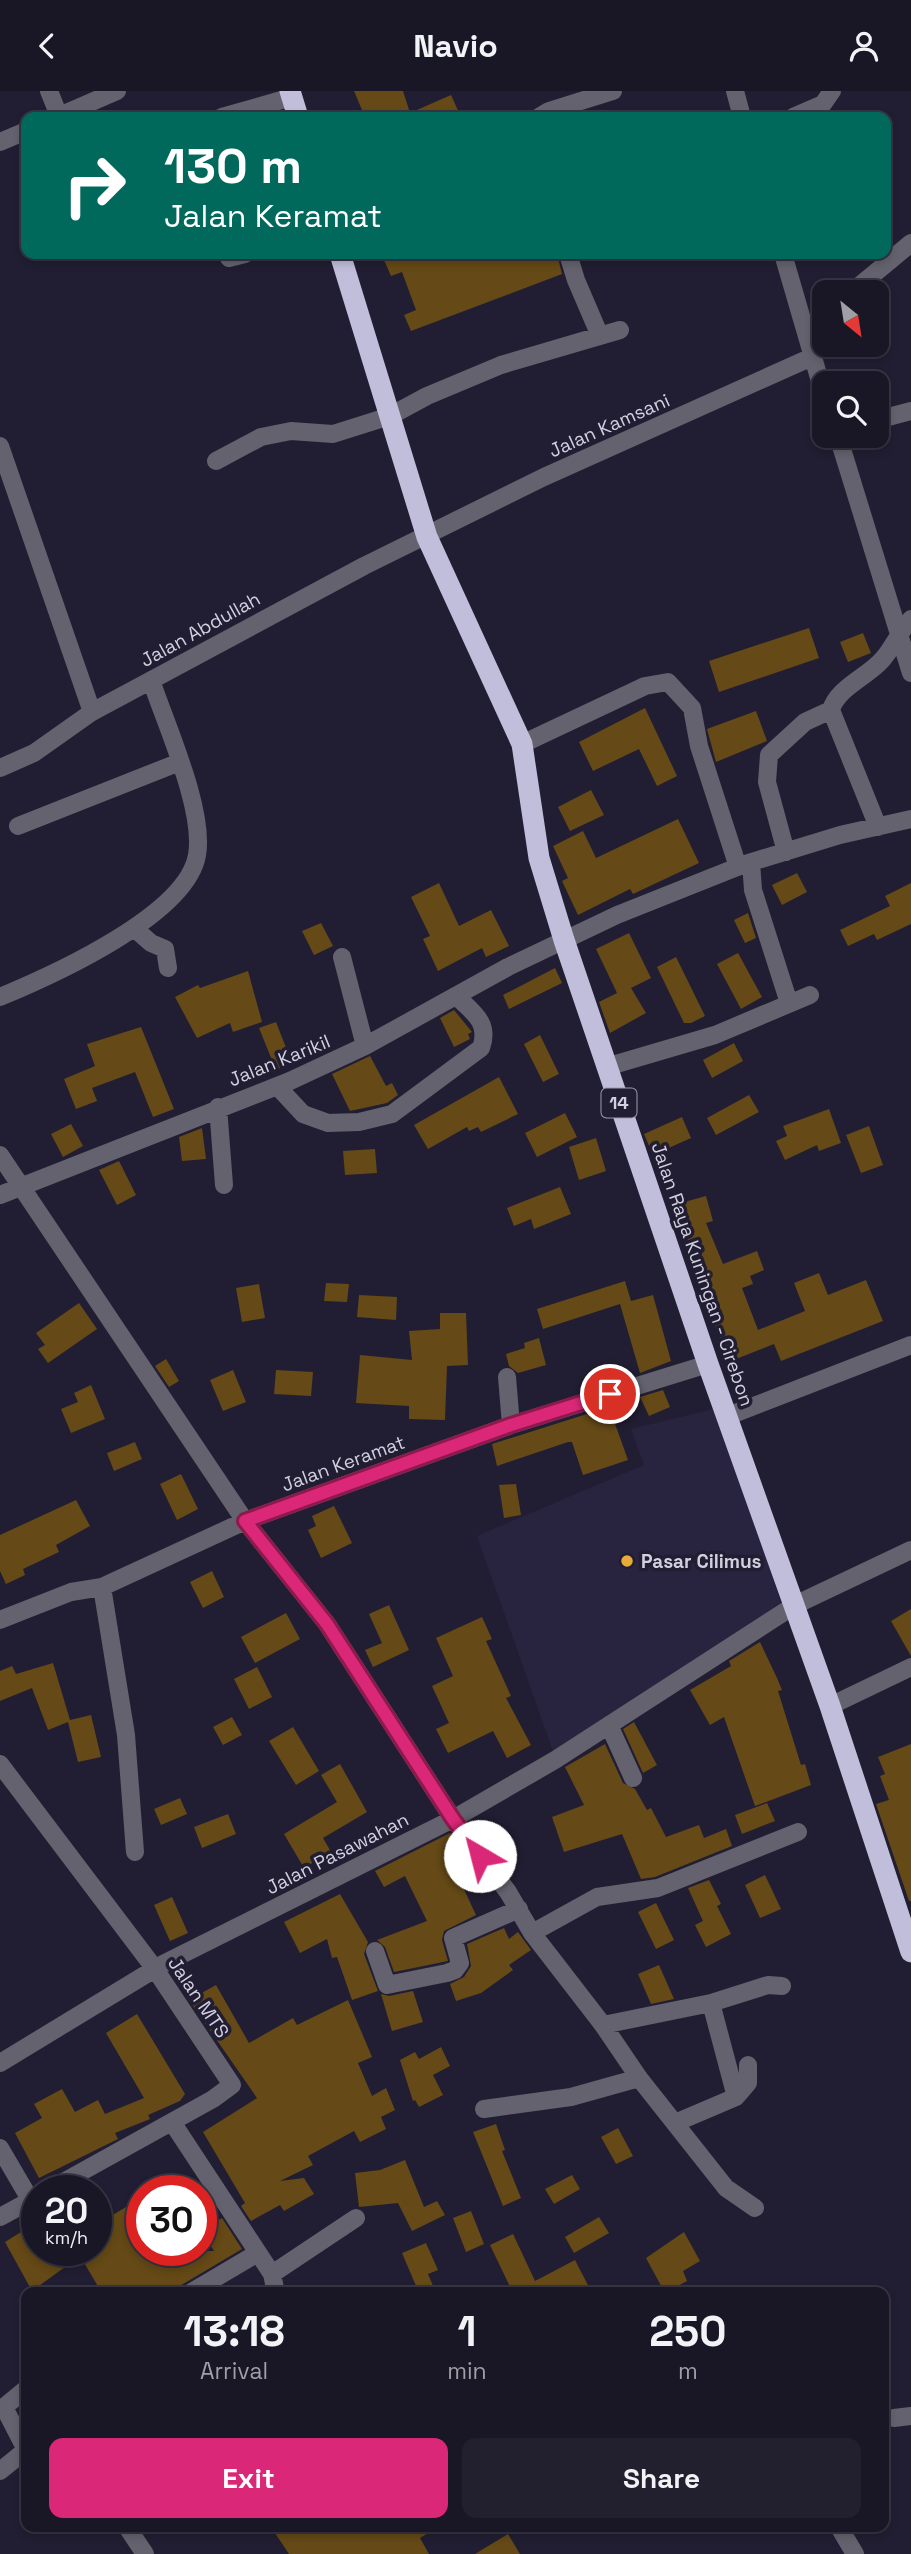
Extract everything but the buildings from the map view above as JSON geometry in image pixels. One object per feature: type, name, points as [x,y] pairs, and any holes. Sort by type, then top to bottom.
[{"type":"highway","name":"Jalan Raya Kuningan - Cirebon","points":[[342,259],[427,537],[522,744],[539,858],[564,940],[708,1364],[830,1706],[911,1952]]},
{"type":"street","points":[[49,91],[56,112]]},
{"type":"street","points":[[69,112],[116,91]]},
{"type":"street","points":[[547,112],[613,91]]},
{"type":"street","points":[[735,91],[740,112]]},
{"type":"street","points":[[805,112],[823,104],[832,91]]},
{"type":"street","points":[[246,112],[293,102]]},
{"type":"street","points":[[0,142],[21,133]]},
{"type":"street","points":[[866,280],[911,243]]},
{"type":"street","points":[[570,259],[600,336]]},
{"type":"street","points":[[785,259],[808,330],[816,371]]},
{"type":"street","points":[[808,330],[812,326]]},
{"type":"street","points":[[215,461],[261,437],[291,431],[333,434],[390,416],[427,396],[501,365],[620,330]]},
{"type":"street","name":"Jalan Kamsani","points":[[427,537],[544,477],[812,357]]},
{"type":"street","points":[[889,417],[911,411]]},
{"type":"street","points":[[0,446],[92,712]]},
{"type":"street","points":[[842,448],[905,625],[911,673]]},
{"type":"street","name":"Jalan Abdullah","points":[[0,768],[34,753],[92,712],[151,680],[329,584],[427,537]]},
{"type":"street","points":[[878,827],[831,710],[834,699],[882,660],[905,625]]},
{"type":"street","points":[[0,997],[40,980],[135,929],[191,876],[198,852],[193,804],[151,680]]},
{"type":"street","points":[[522,744],[645,686],[668,683],[692,708],[699,746],[745,865],[789,1003]]},
{"type":"street","points":[[786,852],[767,782],[769,755],[805,722],[831,710]]},
{"type":"street","points":[[18,826],[180,762]]},
{"type":"street","name":"Jalan Karikil","points":[[0,1195],[277,1086],[365,1046],[564,940],[745,865],[911,819]]},
{"type":"street","points":[[135,929],[151,943],[165,949],[168,968]]},
{"type":"street","points":[[342,957],[365,1046]]},
{"type":"street","points":[[606,1067],[715,1035],[810,995]]},
{"type":"street","points":[[277,1086],[303,1114],[328,1123],[359,1122],[392,1114],[481,1048],[485,1035],[482,1021],[456,996]]},
{"type":"street","points":[[218,1107],[224,1185]]},
{"type":"street","points":[[0,1155],[245,1521],[327,1624],[453,1819],[519,1909],[532,1933],[603,2025],[639,2078],[726,2188],[755,2209]]},
{"type":"street","points":[[728,1416],[911,1345]]},
{"type":"street","name":"Jalan Keramat","points":[[0,1620],[71,1592],[102,1587],[245,1521],[511,1425],[708,1364]]},
{"type":"street","points":[[507,1377],[511,1425]]},
{"type":"street","name":"Jalan Pasawahan","points":[[0,2063],[155,1969],[453,1819],[609,1725],[795,1605],[911,1550]]},
{"type":"street","points":[[102,1587],[127,1735],[135,1852]]},
{"type":"street","points":[[830,1706],[911,1667]]},
{"type":"street","points":[[609,1725],[633,1778]]},
{"type":"street","name":"Jalan MTS","points":[[0,1764],[155,1969],[232,2085],[173,2122],[76,2175]]},
{"type":"street","points":[[532,1933],[597,1897],[658,1888],[798,1832]]},
{"type":"street","points":[[374,1951],[387,1985],[447,1973],[455,1970],[460,1963],[453,1938],[519,1909]]},
{"type":"street","points":[[603,2025],[711,2003],[768,1985],[782,1986]]},
{"type":"street","points":[[711,2003],[736,2097]]},
{"type":"street","points":[[675,2123],[736,2097],[748,2083],[748,2065]]},
{"type":"street","points":[[484,2109],[571,2097],[639,2078]]},
{"type":"street","points":[[173,2122],[256,2254],[272,2274],[275,2287]]},
{"type":"street","points":[[0,2148],[21,2180]]},
{"type":"street","points":[[0,2217],[21,2206]]},
{"type":"street","points":[[272,2274],[356,2218]]},
{"type":"street","points":[[200,2287],[256,2254]]},
{"type":"street","points":[[21,2393],[4,2405],[5,2412],[11,2416],[21,2435]]},
{"type":"street","points":[[0,2471],[21,2447]]},
{"type":"street","points":[[130,2532],[145,2554]]},
{"type":"street","points":[[842,2532],[855,2554]]},
{"type":"shaded area","name":"Pasar Cilimus","points":[[718,1408],[784,1612],[555,1757],[477,1536],[644,1465],[631,1429]]},
{"type":"place","name":"Pasar Cilimus","points":[[627,1561]]},
{"type":"route","points":[[480,1856],[386,1718],[327,1624],[245,1521],[511,1425],[610,1394]]}]
